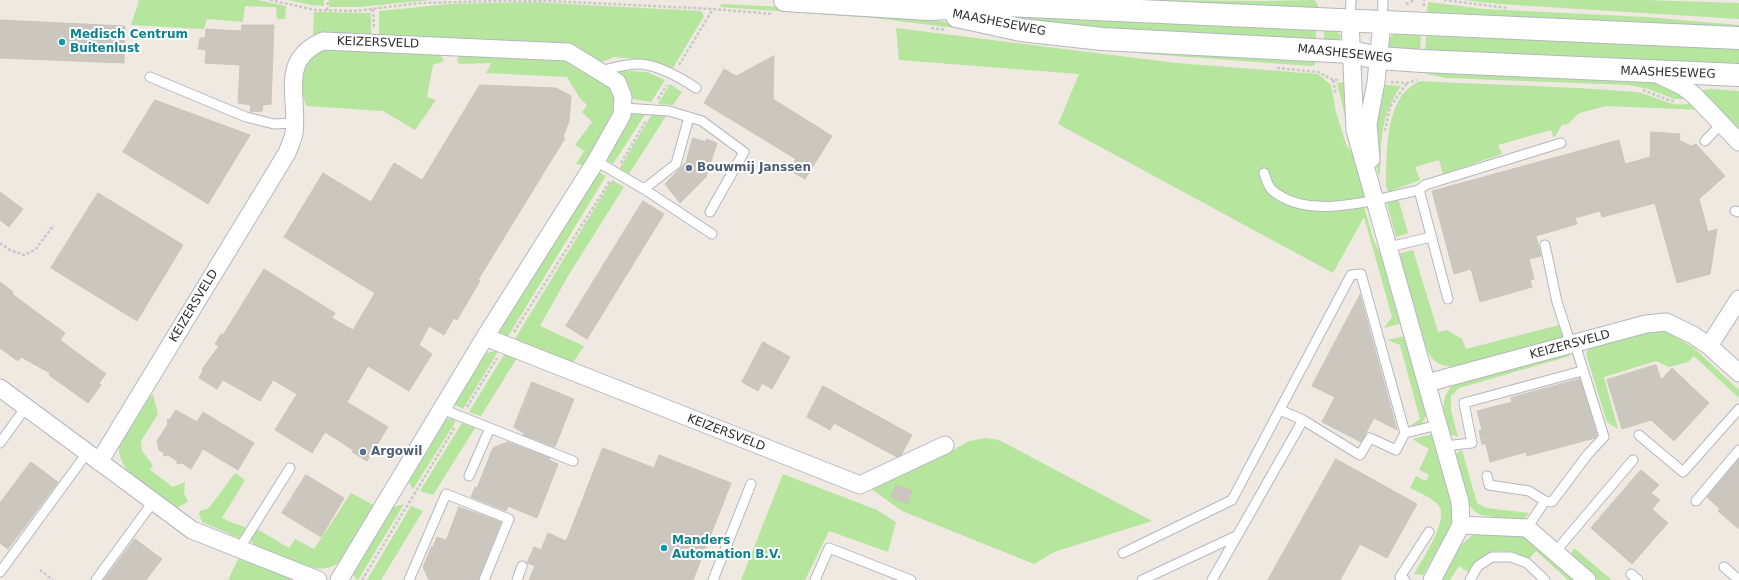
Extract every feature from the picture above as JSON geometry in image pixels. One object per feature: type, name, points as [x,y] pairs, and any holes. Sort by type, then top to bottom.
[{"type":"main road","name":"MAASHESEWEG","points":[[785,0],[929,9],[1006,6],[1350,10],[1382,23],[1739,38]]},
{"type":"main road","name":"MAASHESEWEG","points":[[929,9],[1021,30],[1102,39],[1351,52],[1378,58],[1654,73],[1739,75]]},
{"type":"street","points":[[1350,10],[1356,130],[1460,502],[1461,525],[1432,580]]},
{"type":"street","points":[[1375,197],[1368,124],[1376,82],[1382,23]]},
{"type":"street","name":"KEIZERSVELD","points":[[93,457],[287,153],[294,133],[294,80],[296,64],[305,52],[313,45],[322,41],[568,52],[617,82],[623,97],[623,108]]},
{"type":"street","points":[[1654,73],[1682,86],[1694,95],[1739,142]]},
{"type":"street","points":[[339,580],[485,337],[596,161],[622,115],[623,108]]},
{"type":"street","points":[[1709,346],[1739,299]]},
{"type":"street","name":"KEIZERSVELD","points":[[1427,383],[1646,324],[1666,322],[1693,335],[1709,346],[1739,373]]},
{"type":"street","name":"KEIZERSVELD","points":[[485,337],[860,485],[945,445]]},
{"type":"street","points":[[0,388],[192,530],[318,580]]},
{"type":"street","points":[[1461,525],[1527,528],[1587,580]]},
{"type":"lane","points":[[1382,23],[1383,0]]},
{"type":"lane","points":[[600,71],[622,66],[641,64],[674,74],[696,88]]},
{"type":"lane","points":[[150,77],[246,117],[274,124],[294,123]]},
{"type":"lane","points":[[623,108],[670,111],[702,121],[744,152],[710,212]]},
{"type":"lane","points":[[644,189],[676,164],[689,117]]},
{"type":"lane","points":[[1705,142],[1721,124]]},
{"type":"lane","points":[[1264,173],[1272,189],[1286,198],[1299,203],[1329,206],[1361,204],[1375,197],[1419,190],[1425,185],[1561,143]]},
{"type":"lane","points":[[596,161],[644,189],[712,234]]},
{"type":"lane","points":[[1419,190],[1448,299]]},
{"type":"lane","points":[[1389,247],[1431,237]]},
{"type":"lane","points":[[1487,476],[1489,485],[1529,491],[1545,501],[1552,502],[1588,454],[1604,437],[1573,344],[1557,302],[1545,245]]},
{"type":"lane","points":[[1123,553],[1232,500],[1352,274],[1361,274],[1405,433],[1396,450],[1370,438],[1360,455],[1303,420],[1280,410]]},
{"type":"lane","points":[[1444,446],[1472,443],[1464,403],[1582,370]]},
{"type":"lane","points":[[0,443],[26,407]]},
{"type":"lane","points":[[442,408],[461,417],[573,461]]},
{"type":"lane","points":[[1639,435],[1684,472],[1739,409]]},
{"type":"lane","points":[[1212,580],[1303,420]]},
{"type":"lane","points":[[1405,433],[1438,425]]},
{"type":"lane","points":[[469,476],[490,428]]},
{"type":"lane","points":[[1696,501],[1739,450]]},
{"type":"lane","points":[[0,572],[93,457]]},
{"type":"lane","points":[[1555,552],[1633,460]]},
{"type":"lane","points":[[239,549],[290,468]]},
{"type":"lane","points":[[713,580],[750,484]]},
{"type":"lane","points":[[409,580],[446,494],[510,519],[484,580]]},
{"type":"lane","points":[[1527,528],[1545,501]]},
{"type":"lane","points":[[96,580],[153,502]]},
{"type":"lane","points":[[1405,580],[1400,577],[1429,532]]},
{"type":"lane","points":[[1142,580],[1236,536]]},
{"type":"lane","points":[[815,580],[828,548],[911,580]]},
{"type":"lane","points":[[1470,580],[1478,566],[1492,557],[1511,557],[1527,563],[1546,580]]},
{"type":"lane","points":[[517,580],[522,566]]},
{"type":"lane","points":[[1724,567],[1739,580]]},
{"type":"path","points":[[270,0],[315,10],[355,11],[420,3],[500,0],[556,1],[713,9],[616,172],[505,346],[362,580]]},
{"type":"path","points":[[327,10],[328,0]]},
{"type":"path","points":[[1384,138],[1390,107],[1407,83]]},
{"type":"path","points":[[0,243],[10,250],[24,255],[35,250],[54,226]]},
{"type":"path","points":[[40,570],[53,580]]},
{"type":"green space","points":[[137,0],[258,0],[286,6],[285,19],[277,19],[276,7],[245,6],[243,22],[207,19],[204,29],[131,25],[139,1]]},
{"type":"green space","points":[[288,0],[324,0],[324,6],[311,5]]},
{"type":"green space","points":[[329,0],[430,0],[359,7],[329,7]]},
{"type":"green space","points":[[1158,0],[1314,0],[1318,5],[1318,15],[1118,2]]},
{"type":"green space","points":[[1463,0],[1645,0],[1739,3],[1739,19],[1499,4]]},
{"type":"green space","points":[[530,2],[701,11],[704,16],[673,68],[651,60],[614,57],[599,63],[576,50],[551,43],[379,36],[379,11],[449,4]]},
{"type":"green space","points":[[1428,2],[1485,9],[1646,17],[1739,25],[1739,35],[1658,24],[1427,13]]},
{"type":"green space","points":[[721,4],[774,6],[879,14],[1126,48],[1221,56],[1316,60],[1315,65],[1311,66],[1147,54],[874,18],[720,7]]},
{"type":"green space","points":[[314,12],[371,13],[371,36],[313,38]]},
{"type":"green space","points":[[994,14],[1316,27],[1316,42],[1139,36],[994,16]]},
{"type":"green space","points":[[896,28],[1176,63],[1318,74],[1331,85],[1336,112],[1346,144],[1359,162],[1363,178],[1365,210],[1374,241],[1387,267],[1402,323],[1384,328],[1392,317],[1364,217],[1333,273],[1058,124],[1079,74],[899,60]]},
{"type":"green space","points":[[1324,28],[1336,29],[1341,37],[1340,39],[1334,42],[1324,41]]},
{"type":"green space","points":[[1395,32],[1421,32],[1420,54],[1392,50],[1387,42]]},
{"type":"green space","points":[[1426,36],[1739,46],[1739,68],[1425,55]]},
{"type":"green space","points":[[323,48],[440,55],[444,61],[433,65],[427,97],[436,100],[415,130],[383,111],[307,106],[303,95],[303,80],[306,65],[312,57]]},
{"type":"green space","points":[[461,54],[565,59],[604,81],[616,92],[617,112],[583,165],[576,164],[584,151],[575,145],[592,122],[582,112],[587,105],[579,97],[567,77],[486,73],[491,63],[459,64],[457,60]]},
{"type":"green space","points":[[611,70],[647,72],[665,80],[651,102],[633,99],[625,80]]},
{"type":"green space","points":[[1425,71],[1663,82],[1688,95],[1685,99],[1674,99],[1649,89],[1628,85],[1447,78],[1426,74]]},
{"type":"green space","points":[[1421,81],[1582,88],[1635,92],[1643,93],[1678,105],[1693,102],[1704,110],[1606,106],[1579,113],[1568,124],[1562,125],[1554,138],[1551,130],[1498,145],[1502,154],[1443,174],[1439,160],[1415,167],[1420,180],[1388,192],[1386,185],[1388,141],[1394,111],[1400,98],[1409,88]]},
{"type":"green space","points":[[1345,82],[1351,141],[1337,83]]},
{"type":"green space","points":[[670,84],[682,92],[673,105],[658,104]]},
{"type":"green space","points":[[1384,85],[1401,86],[1385,119],[1379,176],[1375,154],[1375,130],[1378,107]]},
{"type":"green space","points":[[1712,89],[1739,91],[1739,134],[1698,93],[1704,90]]},
{"type":"green space","points":[[630,110],[646,113],[613,164],[605,159]]},
{"type":"green space","points":[[652,114],[666,116],[629,174],[620,168]]},
{"type":"green space","points":[[601,173],[606,176],[507,338],[499,332],[596,174]]},
{"type":"green space","points":[[612,180],[624,187],[568,276],[540,326],[584,346],[572,364],[513,342]]},
{"type":"green space","points":[[1398,198],[1408,233],[1396,237],[1386,200]]},
{"type":"green space","points":[[1413,250],[1438,332],[1447,330],[1462,339],[1466,349],[1559,325],[1563,339],[1456,367],[1445,366],[1437,362],[1431,357],[1425,348],[1398,254]]},
{"type":"green space","points":[[1664,330],[1694,348],[1739,390],[1739,398],[1694,356],[1688,362],[1669,367],[1656,361],[1604,377],[1618,429],[1607,422],[1586,354],[1589,347],[1651,331]]},
{"type":"green space","points":[[1405,336],[1427,413],[1422,424],[1410,428],[1410,426],[1420,419],[1400,345],[1387,340]]},
{"type":"green space","points":[[499,350],[463,409],[453,404],[483,354]]},
{"type":"green space","points":[[1563,352],[1570,356],[1459,388],[1451,396],[1451,410],[1458,437],[1449,434],[1444,414],[1444,402],[1448,390],[1453,384]]},
{"type":"green space","points":[[505,353],[517,358],[481,416],[469,412]]},
{"type":"green space","points":[[153,395],[158,414],[141,441],[142,451],[153,465],[150,470],[173,487],[185,482],[184,493],[188,502],[174,509],[139,482],[124,466],[120,457],[119,447],[146,399]]},
{"type":"green space","points":[[450,418],[456,421],[413,489],[407,479],[443,421]]},
{"type":"green space","points":[[462,423],[475,428],[433,495],[420,491]]},
{"type":"green space","points":[[1433,434],[1452,506],[1451,525],[1423,575],[1414,574],[1438,530],[1441,512],[1439,506],[1433,500],[1410,488],[1416,476],[1426,481],[1429,475],[1419,470],[1429,449],[1412,439]]},
{"type":"green space","points":[[986,438],[999,440],[1152,521],[1054,552],[1034,564],[902,511],[870,488],[950,452],[969,441]]},
{"type":"green space","points":[[1462,450],[1477,503],[1486,508],[1529,513],[1522,521],[1481,515],[1474,511],[1467,500],[1455,457],[1457,453]]},
{"type":"green space","points":[[235,473],[245,480],[222,518],[245,527],[245,535],[239,538],[202,522],[199,514],[200,511],[209,508]]},
{"type":"green space","points":[[783,474],[877,510],[896,522],[888,552],[829,531],[805,580],[741,580]]},
{"type":"green space","points":[[351,493],[377,507],[353,546],[335,565],[319,569],[314,568],[255,548],[251,540],[257,529],[289,548],[295,539],[314,549]]},
{"type":"green space","points":[[404,504],[358,580],[356,579],[353,573],[354,567],[390,508]]},
{"type":"green space","points":[[411,506],[423,511],[381,580],[367,580]]},
{"type":"green space","points":[[1513,532],[1530,540],[1575,580],[1568,580],[1536,551],[1529,559],[1511,552],[1495,551],[1481,557],[1474,563],[1468,572],[1459,566],[1450,580],[1439,580],[1456,549],[1474,534]]},
{"type":"green space","points":[[1574,548],[1612,580],[1598,580],[1570,556]]},
{"type":"green space","points":[[238,559],[297,580],[228,580]]},
{"type":"building","name":"Medisch Centrum Buitenlust","points":[[0,20],[125,26],[124,63],[0,58]]},
{"type":"building","points":[[242,25],[274,25],[271,104],[263,105],[262,111],[250,112],[251,105],[238,103],[240,65],[205,63],[206,50],[198,49],[200,38],[205,38],[206,29],[241,31]]},
{"type":"building","points":[[774,56],[773,99],[832,136],[805,179],[789,170],[796,159],[704,103],[724,69],[736,76]]},
{"type":"building","points":[[480,85],[556,88],[571,96],[569,121],[563,137],[565,138],[478,280],[480,281],[457,320],[454,318],[444,335],[429,326],[419,345],[432,354],[409,391],[368,366],[347,402],[388,427],[367,461],[325,432],[312,453],[275,430],[297,394],[273,380],[260,401],[223,380],[217,389],[199,378],[203,370],[202,369],[219,346],[215,344],[221,334],[223,335],[264,269],[335,313],[332,318],[353,330],[375,293],[284,237],[323,173],[371,202],[394,163],[422,180]]},
{"type":"building","points":[[155,100],[250,135],[208,204],[123,152]]},
{"type":"building","points":[[1651,132],[1680,134],[1679,140],[1691,146],[1696,144],[1725,176],[1699,199],[1708,232],[1717,229],[1710,274],[1677,283],[1655,203],[1602,217],[1600,211],[1575,218],[1577,224],[1536,236],[1541,256],[1529,259],[1534,279],[1530,280],[1532,287],[1480,302],[1471,269],[1454,274],[1432,191],[1619,140],[1625,164],[1650,157]]},
{"type":"building","points":[[693,138],[706,142],[706,139],[717,143],[706,177],[680,203],[665,184],[686,162]]},
{"type":"building","points":[[0,192],[23,209],[9,227],[0,220]]},
{"type":"building","points":[[98,193],[183,245],[137,321],[51,268]]},
{"type":"building","points":[[643,201],[664,214],[587,339],[566,326]]},
{"type":"building","points":[[0,282],[13,292],[12,294],[65,333],[60,340],[106,374],[99,383],[101,385],[88,403],[49,375],[50,373],[21,357],[18,361],[0,348]]},
{"type":"building","points":[[1360,295],[1397,430],[1374,418],[1361,442],[1322,422],[1335,397],[1312,386]]},
{"type":"building","points":[[763,342],[790,357],[772,389],[762,383],[758,391],[742,382]]},
{"type":"building","points":[[1656,365],[1661,380],[1672,368],[1709,403],[1674,441],[1651,420],[1622,429],[1607,380]]},
{"type":"building","points":[[1580,379],[1597,435],[1595,438],[1527,456],[1526,452],[1490,462],[1486,444],[1482,444],[1479,431],[1482,430],[1477,411],[1512,402],[1511,398]]},
{"type":"building","points":[[532,382],[574,399],[555,447],[523,435],[525,434],[514,427]]},
{"type":"building","points":[[823,386],[912,435],[901,455],[897,457],[834,423],[830,430],[807,417]]},
{"type":"building","points":[[176,410],[197,422],[203,412],[254,443],[238,470],[203,449],[191,469],[182,463],[177,464],[177,461],[168,455],[164,456],[163,452],[159,450],[157,441],[168,424],[167,420],[170,419]]},
{"type":"building","points":[[508,442],[550,458],[549,460],[558,464],[537,518],[508,506],[506,511],[471,497],[475,487],[477,488],[493,448]]},
{"type":"building","points":[[603,448],[654,468],[659,455],[731,483],[693,580],[529,580],[535,566],[527,563],[534,547],[541,550],[548,533],[566,541]]},
{"type":"building","points":[[1336,459],[1417,504],[1387,558],[1360,544],[1340,580],[1268,580]]},
{"type":"building","points":[[1739,459],[1739,529],[1718,511],[1720,509],[1707,497]]},
{"type":"building","points":[[31,462],[58,482],[8,549],[0,543],[0,503]]},
{"type":"building","points":[[1641,470],[1659,485],[1651,493],[1660,500],[1652,509],[1668,523],[1632,564],[1591,528]]},
{"type":"building","points":[[306,475],[344,498],[321,537],[282,513]]},
{"type":"building","points":[[896,485],[912,491],[907,504],[891,497]]},
{"type":"building","points":[[459,507],[501,522],[478,580],[429,580],[423,567],[437,537],[446,540]]},
{"type":"building","points":[[135,539],[162,559],[146,580],[104,580]]},
{"type":"place","name":"Medisch Centrum Buitenlust","points":[[62,42]]},
{"type":"place","name":"Bouwmij Janssen","points":[[689,168]]},
{"type":"place","name":"Argowil","points":[[363,452]]},
{"type":"place","name":"Manders Automation B.V.","points":[[664,548]]}]
